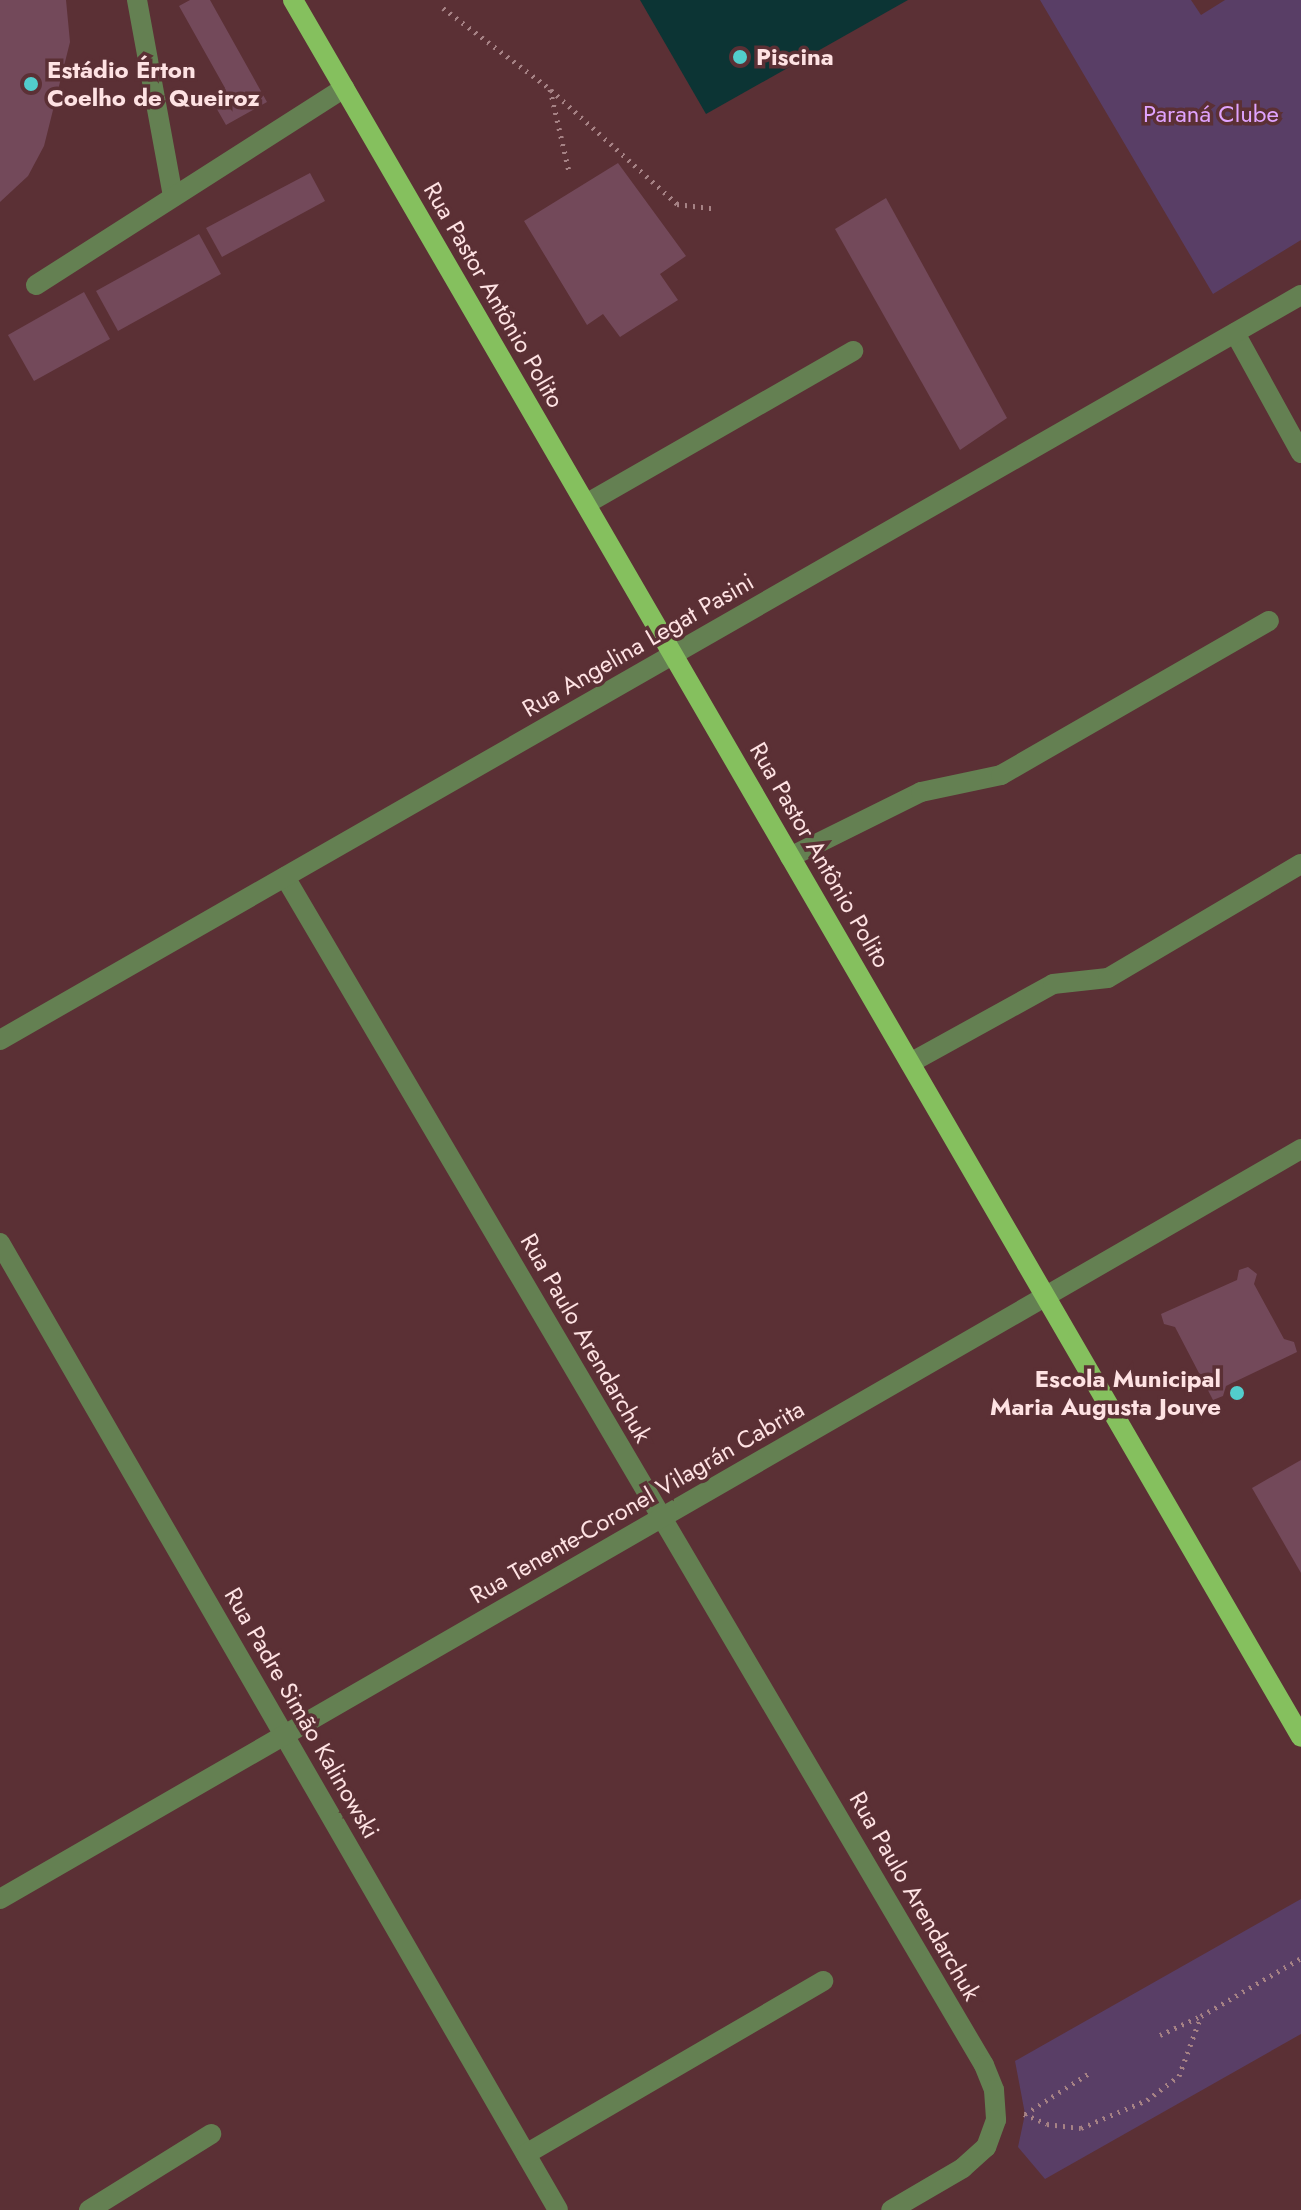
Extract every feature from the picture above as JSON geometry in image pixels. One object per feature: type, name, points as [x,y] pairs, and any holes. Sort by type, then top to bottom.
[{"type":"main road","name":"Rua Pastor Antônio Polito","points":[[293,0],[1301,1737]]},
{"type":"street","points":[[137,0],[173,197]]},
{"type":"street","points":[[36,285],[344,88]]},
{"type":"street","name":"Rua Angelina Legat Pasini","points":[[0,1040],[1301,295]]},
{"type":"street","points":[[1235,333],[1301,453]]},
{"type":"street","points":[[586,504],[853,351]]},
{"type":"street","points":[[790,857],[921,792],[1001,775],[1269,621]]},
{"type":"street","points":[[910,1063],[1053,984],[1108,978],[1301,864]]},
{"type":"street","name":"Rua Paulo Arendarchuk","points":[[285,877],[984,2065],[994,2090],[996,2120]]},
{"type":"street","name":"Rua Tenente-Coronel Vilagrán Cabrita","points":[[0,1899],[1301,1149]]},
{"type":"street","name":"Rua Padre Simão Kalinowski","points":[[0,1243],[558,2210]]},
{"type":"street","points":[[526,2154],[823,1981]]},
{"type":"street","points":[[891,2210],[963,2168],[986,2147],[996,2120]]},
{"type":"street","points":[[89,2210],[211,2134]]},
{"type":"path","points":[[443,8],[550,89],[677,204],[712,208]]},
{"type":"path","points":[[550,89],[569,171]]},
{"type":"path","points":[[1160,2035],[1201,2016],[1301,1958]]},
{"type":"path","points":[[1025,2114],[1047,2124],[1081,2128],[1147,2100],[1179,2076],[1201,2016]]},
{"type":"path","points":[[996,2120],[1025,2114],[1091,2072]]},
{"type":"green space","name":"Paraná Clube","points":[[1040,0],[1191,0],[1201,15],[1225,0],[1301,0],[1301,240],[1213,294]]},
{"type":"green space","points":[[1301,1899],[1301,2034],[1045,2179],[1018,2147],[1025,2114],[1015,2061]]},
{"type":"water","name":"Piscina","points":[[640,0],[908,0],[706,114]]},
{"type":"building","name":"Estádio Érton Coelho de Queiroz","points":[[0,0],[66,0],[70,42],[44,146],[28,176],[0,202]]},
{"type":"building","points":[[190,0],[210,0],[267,102],[226,125],[210,97],[225,88],[179,6]]},
{"type":"building","points":[[618,163],[686,256],[660,274],[678,300],[620,337],[603,314],[587,325],[524,221]]},
{"type":"building","points":[[310,173],[325,201],[222,257],[206,228]]},
{"type":"building","points":[[886,198],[1007,418],[960,450],[835,229]]},
{"type":"building","points":[[199,234],[221,274],[118,331],[96,291]]},
{"type":"building","points":[[84,292],[110,339],[34,381],[8,335]]},
{"type":"building","points":[[1248,1267],[1257,1274],[1254,1284],[1284,1339],[1294,1342],[1297,1352],[1226,1386],[1223,1396],[1213,1400],[1175,1327],[1164,1324],[1161,1314],[1237,1280],[1239,1270]]},
{"type":"building","points":[[1301,1460],[1301,1573],[1252,1488]]},
{"type":"place","name":"Piscina","points":[[740,57]]},
{"type":"place","name":"Estádio Érton Coelho de Queiroz","points":[[31,84]]},
{"type":"place","name":"Escola Municipal Maria Augusta Jouve","points":[[1237,1393]]}]
